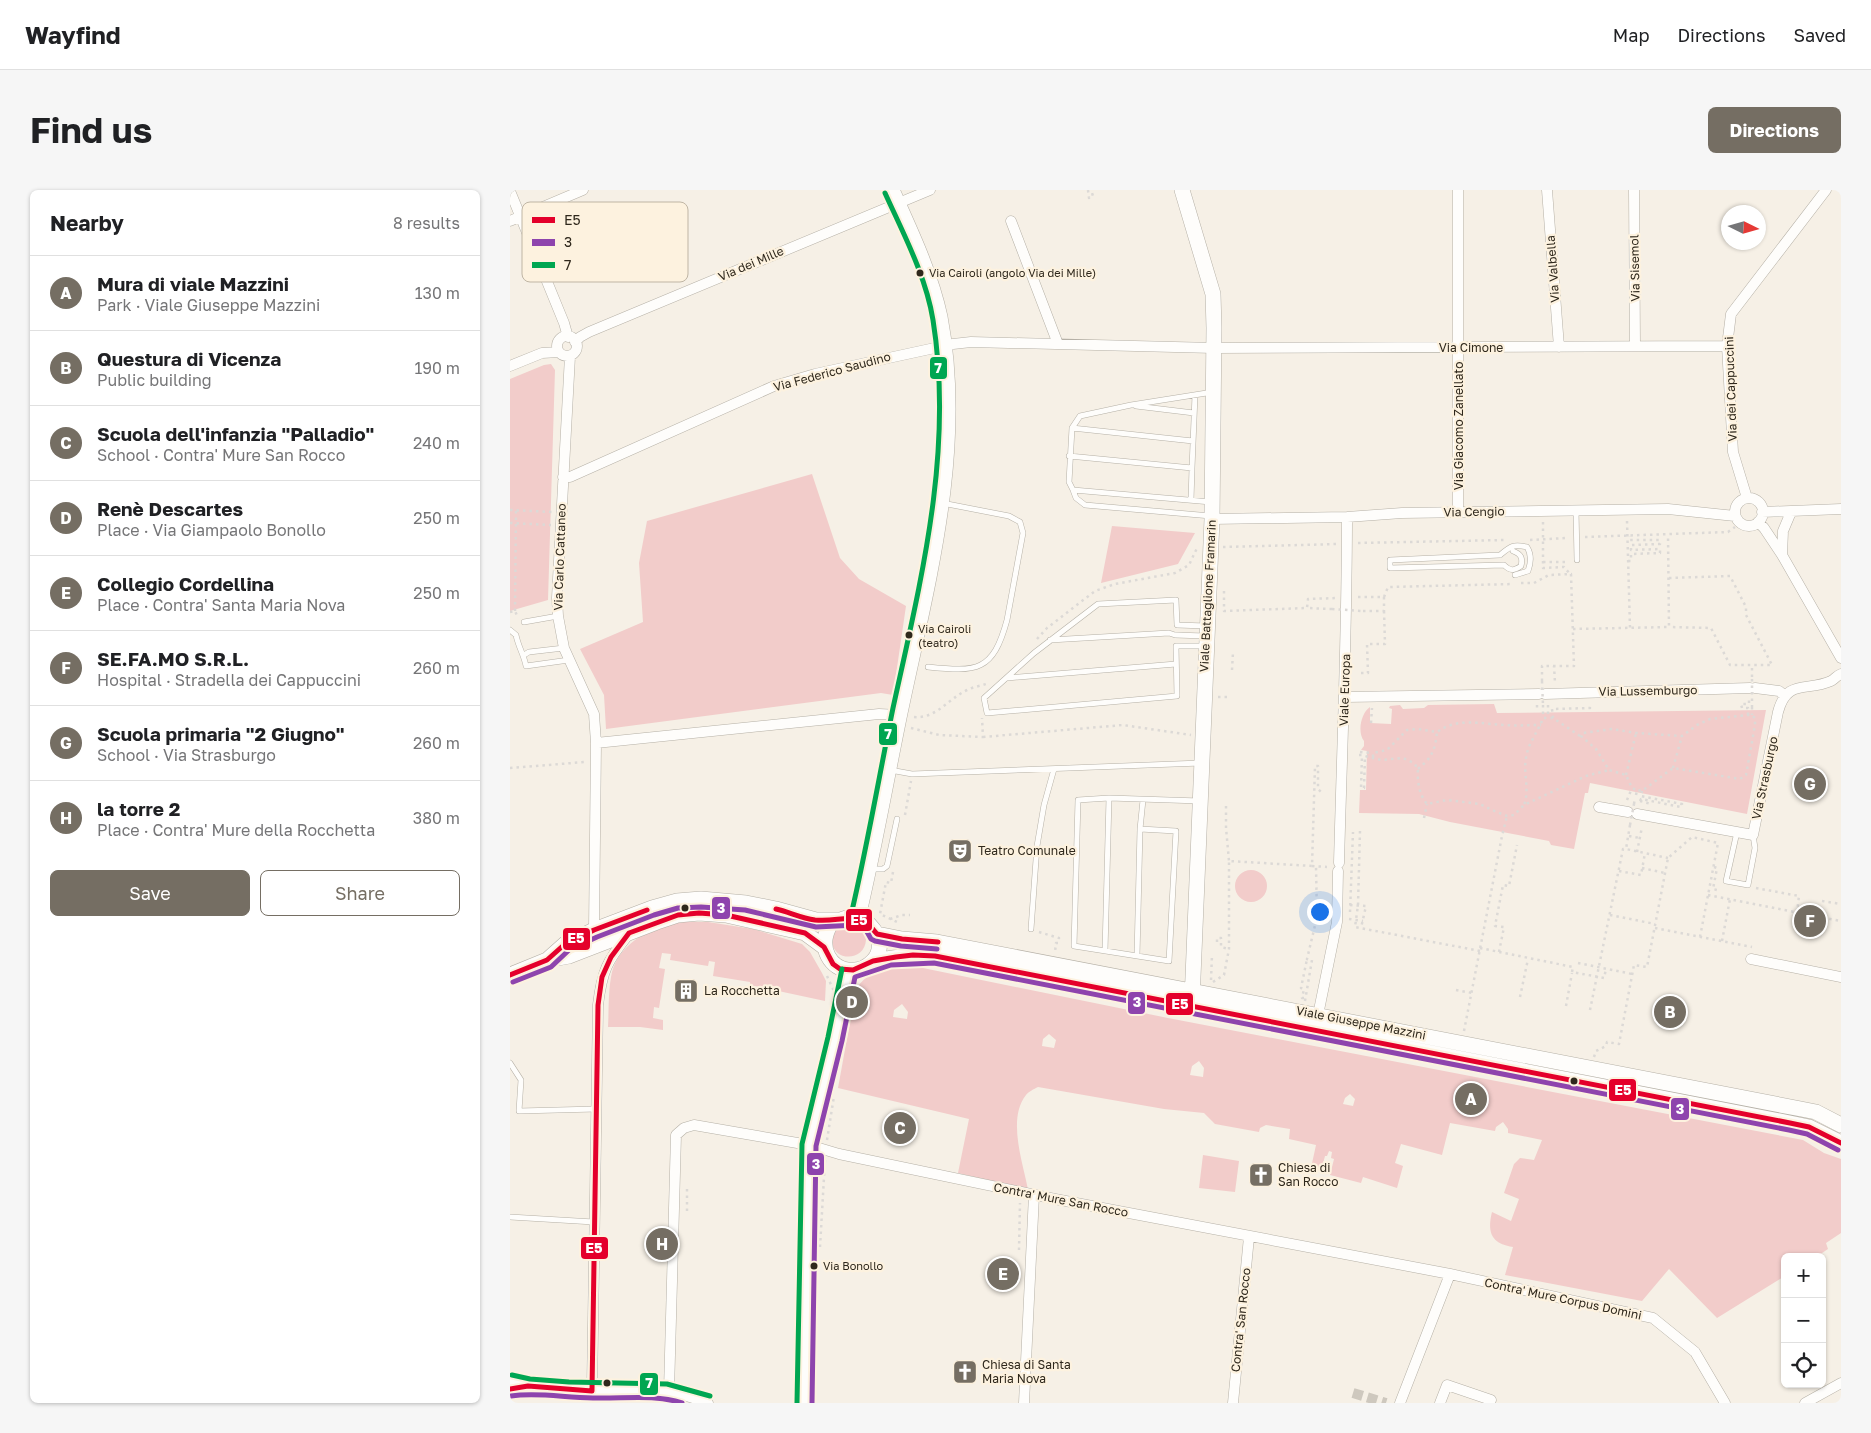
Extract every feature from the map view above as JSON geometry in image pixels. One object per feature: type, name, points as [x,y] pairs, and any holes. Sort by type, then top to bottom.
[{"type":"main road","name":"Viale Battaglione Framarin","points":[[1182,190],[1213,294],[1214,348],[1212,512],[1191,1007]]},
{"type":"main road","points":[[858,917],[890,770],[903,721],[942,503],[947,444],[948,394],[940,317],[930,285],[895,196]]},
{"type":"main road","points":[[510,975],[547,960],[569,956],[678,915],[699,913],[726,915],[805,933],[824,947],[833,964],[840,969],[849,970],[865,966],[873,961],[879,948],[877,934],[872,925],[858,917],[838,920],[816,920],[746,903],[702,899],[677,901],[652,908],[594,930],[565,944],[547,960]]},
{"type":"main road","points":[[824,947],[824,940],[831,923],[838,920]]},
{"type":"main road","name":"Viale Giuseppe Mazzini","points":[[877,934],[902,939],[937,942],[1193,991],[1302,1005],[1318,1015],[1801,1108],[1816,1112],[1841,1125]]},
{"type":"main road","name":"Viale Giuseppe Mazzini","points":[[873,961],[914,955],[935,956],[1790,1123],[1809,1127],[1841,1143]]},
{"type":"street","points":[[554,202],[583,190]]},
{"type":"street","name":"Via dei Mille","points":[[572,339],[895,196],[930,190]]},
{"type":"street","name":"Via Giacomo Zanellato","points":[[1458,190],[1458,512]]},
{"type":"street","name":"Via Valbella","points":[[1547,190],[1559,347]]},
{"type":"street","name":"Via Sisemol","points":[[1634,190],[1635,346]]},
{"type":"street","name":"Via dei Cappuccini","points":[[1747,498],[1733,452],[1727,346],[1732,314],[1826,190]]},
{"type":"street","points":[[510,191],[521,216],[510,221]]},
{"type":"street","points":[[1011,221],[1058,344]]},
{"type":"street","points":[[510,366],[542,353],[564,354],[575,350],[548,282]]},
{"type":"street","points":[[564,354],[557,347],[559,341],[563,338],[572,339]]},
{"type":"street","name":"Via Federico Saudino","points":[[563,477],[570,477],[774,386],[815,374],[943,345],[971,342],[1214,348]]},
{"type":"street","name":"Via Cimone","points":[[1214,348],[1727,346]]},
{"type":"street","name":"Via Carlo Cattaneo","points":[[564,354],[563,477],[557,598],[558,616],[564,648],[594,714],[596,743],[594,930]]},
{"type":"street","points":[[1747,498],[1758,502],[1762,512],[1758,522],[1751,525],[1744,525],[1735,516],[1739,502],[1747,498]]},
{"type":"street","name":"Via Cengio","points":[[1212,512],[1347,517],[1402,512],[1668,509],[1735,516]]},
{"type":"street","points":[[1762,512],[1841,509]]},
{"type":"street","points":[[1782,555],[1782,531],[1791,512]]},
{"type":"street","name":"Viale Europa","points":[[1318,1015],[1337,922],[1346,697],[1347,517]]},
{"type":"street","points":[[1758,522],[1782,555],[1841,658]]},
{"type":"street","points":[[1784,695],[1794,688],[1832,680],[1841,674]]},
{"type":"street","name":"Via Lussemburgo","points":[[1346,697],[1547,699],[1779,691],[1784,695]]},
{"type":"street","name":"Via Strasburgo","points":[[1599,807],[1636,816],[1753,834],[1778,712],[1784,695]]},
{"type":"street","points":[[596,743],[879,714],[903,721]]},
{"type":"street","points":[[592,1390],[598,1005],[602,977],[611,957],[629,933]]},
{"type":"street","points":[[1751,959],[1841,977]]},
{"type":"street","points":[[804,1403],[809,1145],[835,1039],[849,970]]},
{"type":"street","name":"Contra' Mure San Rocco","points":[[669,1391],[676,1136],[684,1128],[694,1125],[809,1145],[839,1154],[1034,1195],[1249,1236],[1263,1234],[1450,1274]]},
{"type":"street","points":[[1024,1403],[1034,1195]]},
{"type":"street","name":"Contra' San Rocco","points":[[1233,1403],[1249,1236]]},
{"type":"street","points":[[1400,1403],[1450,1274]]},
{"type":"street","name":"Contra' Mure Corpus Domini","points":[[1450,1274],[1653,1318],[1695,1352],[1725,1403]]},
{"type":"street","points":[[510,1382],[528,1386],[592,1390],[669,1391],[681,1399],[708,1403]]},
{"type":"street","points":[[1440,1403],[1447,1385],[1491,1400]]},
{"type":"street","points":[[1805,1403],[1841,1385]]},
{"type":"street","points":[[510,1388],[528,1386]]},
{"type":"lane","points":[[1212,512],[1085,505],[1076,498],[1069,482],[1069,456],[1072,428],[1080,416],[1131,405],[1213,392]]},
{"type":"lane","points":[[1191,500],[1195,395]]},
{"type":"lane","points":[[1131,405],[1194,413]]},
{"type":"lane","points":[[1072,428],[1193,441]]},
{"type":"lane","points":[[1069,456],[1192,468]]},
{"type":"lane","points":[[1073,490],[1191,500],[1212,512]]},
{"type":"lane","points":[[928,667],[949,669],[976,668],[986,663],[992,656],[1004,633],[1008,620],[1023,532],[1020,522],[1009,516],[942,503]]},
{"type":"lane","points":[[1576,510],[1577,560]]},
{"type":"lane","points":[[1514,551],[1519,554],[1522,560],[1521,566],[1515,570],[1509,570],[1504,565],[1390,568],[1390,560],[1500,555],[1510,546],[1527,547],[1530,552],[1528,571],[1514,575]]},
{"type":"lane","points":[[1176,600],[1177,625],[1206,636],[1176,646],[1177,696],[987,713],[984,698],[1050,640],[1098,604],[1176,600]]},
{"type":"lane","points":[[524,622],[558,616]]},
{"type":"lane","points":[[510,630],[516,635],[526,666],[569,660]]},
{"type":"lane","points":[[1050,640],[1169,633],[1175,635],[1206,636]]},
{"type":"lane","points":[[524,655],[529,652],[564,648]]},
{"type":"lane","points":[[1006,678],[1176,664]]},
{"type":"lane","points":[[890,770],[912,774],[1202,763]]},
{"type":"lane","points":[[1031,929],[1037,846],[1044,805],[1054,769]]},
{"type":"lane","points":[[1140,829],[1176,831],[1169,961],[1074,946],[1078,800],[1109,798],[1200,801]]},
{"type":"lane","points":[[1105,951],[1109,798]]},
{"type":"lane","points":[[1137,956],[1140,829],[1143,800]]},
{"type":"lane","points":[[868,868],[883,869],[887,866],[897,819]]},
{"type":"lane","points":[[1737,832],[1726,880],[1748,885],[1755,848],[1753,834]]},
{"type":"lane","points":[[510,1063],[521,1080],[519,1111],[596,1109]]},
{"type":"lane","points":[[510,1217],[594,1222]]},
{"type":"path","points":[[1627,509],[1630,628]]},
{"type":"path","points":[[510,510],[553,512]]},
{"type":"path","points":[[515,611],[516,510]]},
{"type":"path","points":[[1542,510],[1543,568],[1564,567],[1571,574]]},
{"type":"path","points":[[510,523],[553,526]]},
{"type":"path","points":[[1523,540],[1728,532]]},
{"type":"path","points":[[1668,535],[1669,626]]},
{"type":"path","points":[[1628,536],[1630,540],[1660,540],[1660,544],[1631,545],[1631,550],[1660,548],[1660,553],[1631,554],[1631,561],[1628,561]]},
{"type":"path","points":[[1358,543],[1513,540]]},
{"type":"path","points":[[1226,547],[1339,544]]},
{"type":"path","points":[[1524,805],[1527,786],[1525,760],[1529,745],[1541,725],[1543,716],[1542,666],[1574,666],[1570,562],[1543,562]]},
{"type":"path","points":[[1361,673],[1368,673],[1367,644],[1385,644],[1384,597],[1388,588],[1534,583],[1549,575],[1571,574]]},
{"type":"path","points":[[1573,629],[1669,626],[1711,628],[1730,665],[1752,668],[1772,664],[1746,615],[1746,607],[1730,576],[1669,578]]},
{"type":"path","points":[[1358,597],[1384,597]]},
{"type":"path","points":[[1307,608],[1308,599],[1332,598]]},
{"type":"path","points":[[1224,611],[1307,608],[1384,611]]},
{"type":"path","points":[[1232,670],[1233,652]]},
{"type":"path","points":[[1554,666],[1555,683]]},
{"type":"path","points":[[1751,714],[1752,668]]},
{"type":"path","points":[[1673,768],[1740,779],[1746,775],[1755,718],[1748,708],[1742,708],[1741,704],[1749,704],[1751,692]]},
{"type":"path","points":[[1212,697],[1231,697]]},
{"type":"path","points":[[1547,699],[1548,718]]},
{"type":"path","points":[[1371,723],[1372,704]]},
{"type":"path","points":[[1552,718],[1552,709],[1590,708],[1590,704],[1561,704]]},
{"type":"path","points":[[984,737],[981,707],[986,706]]},
{"type":"path","points":[[1636,733],[1626,775],[1632,788],[1642,791],[1673,768],[1682,736],[1697,725],[1710,719],[1751,714]]},
{"type":"path","points":[[1543,716],[1552,718],[1581,736],[1596,749],[1609,770]]},
{"type":"path","points":[[903,721],[939,735],[984,737],[1123,725],[1203,736]]},
{"type":"path","points":[[1427,804],[1423,800],[1417,778],[1418,769],[1414,763],[1403,758],[1382,760],[1373,755],[1360,754],[1362,756],[1361,788],[1364,788],[1365,756],[1373,755],[1387,750],[1407,730],[1418,729],[1436,732],[1445,726],[1462,722],[1541,725]]},
{"type":"path","points":[[1581,736],[1583,732],[1612,729],[1636,733],[1682,736]]},
{"type":"path","points":[[1418,769],[1429,760],[1436,746],[1436,732]]},
{"type":"path","points":[[510,768],[587,762]]},
{"type":"path","points":[[1312,866],[1315,766],[1318,766],[1318,789],[1321,792]]},
{"type":"path","points":[[1427,804],[1447,800],[1480,804],[1507,816],[1514,816],[1524,805],[1586,776],[1609,770],[1626,775]]},
{"type":"path","points":[[1621,798],[1628,800],[1632,788]]},
{"type":"path","points":[[1590,1010],[1600,968],[1618,870],[1623,849],[1626,849],[1636,790]]},
{"type":"path","points":[[1640,802],[1641,799],[1682,807],[1682,804],[1641,796],[1642,791]]},
{"type":"path","points":[[1424,818],[1427,804]]},
{"type":"path","points":[[1212,955],[1212,981],[1224,975],[1229,949],[1229,861],[1226,806]]},
{"type":"path","points":[[1464,1035],[1507,816]]},
{"type":"path","points":[[1636,816],[1640,838],[1637,852]]},
{"type":"path","points":[[1355,927],[1358,906],[1360,831]]},
{"type":"path","points":[[1353,832],[1352,856],[1359,856]]},
{"type":"path","points":[[1628,836],[1640,838]]},
{"type":"path","points":[[1594,1058],[1596,1051],[1606,1046],[1607,1042],[1619,1044],[1634,965],[1647,967],[1668,858],[1692,837],[1718,843],[1700,937]]},
{"type":"path","points":[[1499,952],[1504,927],[1496,926],[1503,885],[1509,886],[1517,845]]},
{"type":"path","points":[[1626,849],[1668,858]]},
{"type":"path","points":[[1618,870],[1641,875],[1645,853]]},
{"type":"path","points":[[1229,861],[1326,866]]},
{"type":"path","points":[[1352,862],[1352,874]]},
{"type":"path","points":[[1302,1005],[1304,989],[1301,988],[1316,917],[1318,866]]},
{"type":"path","points":[[1714,867],[1717,868],[1713,889],[1717,890]]},
{"type":"path","points":[[1642,868],[1666,873]]},
{"type":"path","points":[[890,883],[886,882],[880,914],[905,926]]},
{"type":"path","points":[[1757,888],[1799,896],[1796,912]]},
{"type":"path","points":[[1708,895],[1841,921]]},
{"type":"path","points":[[1722,941],[1730,900]]},
{"type":"path","points":[[1822,901],[1841,904]]},
{"type":"path","points":[[1350,905],[1366,906],[1361,928]]},
{"type":"path","points":[[874,912],[878,917]]},
{"type":"path","points":[[889,919],[910,915]]},
{"type":"path","points":[[1610,915],[1700,937],[1749,946]]},
{"type":"path","points":[[1349,918],[1363,921]]},
{"type":"path","points":[[1348,926],[1499,952],[1528,959],[1632,974]]},
{"type":"path","points":[[1048,936],[1058,938],[1054,956]]},
{"type":"path","points":[[1217,942],[1217,938],[1221,938],[1221,947],[1229,949]]},
{"type":"path","points":[[1302,1005],[1312,960],[1307,959]]},
{"type":"path","points":[[1520,997],[1528,959]]},
{"type":"path","points":[[1566,1006],[1575,965]]},
{"type":"path","points":[[1572,972],[1604,978],[1606,969]]},
{"type":"path","points":[[827,975],[834,991]]},
{"type":"path","points":[[1456,990],[1472,993]]},
{"type":"path","points":[[1471,999],[1476,1000]]},
{"type":"path","points":[[1619,1018],[1624,1018]]},
{"type":"path","points":[[826,1147],[834,1093]]},
{"type":"path","points":[[686,1214],[687,1180]]},
{"type":"path","points":[[1019,1240],[1021,1192]]},
{"type":"shaded area","points":[[551,364],[555,370],[548,600],[510,611],[510,379]]},
{"type":"shaded area","points":[[812,474],[840,558],[859,579],[906,606],[893,695],[881,693],[606,729],[604,695],[580,649],[643,622],[639,563],[647,521]]},
{"type":"shaded area","points":[[1112,526],[1195,533],[1178,564],[1101,583]]},
{"type":"shaded area","points":[[1494,704],[1497,713],[1766,710],[1747,814],[1590,783],[1588,793],[1585,793],[1574,849],[1551,845],[1549,841],[1450,822],[1419,814],[1359,813],[1360,790],[1366,790],[1367,751],[1361,750],[1364,746],[1364,741],[1360,728],[1362,718],[1370,707],[1370,723],[1391,724],[1392,709],[1389,708],[1390,706],[1400,705],[1403,709],[1424,708],[1428,705]]},
{"type":"shaded area","points":[[1251,870],[1257,871],[1262,875],[1266,880],[1266,892],[1262,897],[1257,901],[1251,902],[1245,901],[1240,897],[1236,892],[1235,886],[1236,880],[1240,875],[1245,871]]},
{"type":"shaded area","points":[[682,922],[708,922],[753,929],[802,944],[810,952],[826,981],[825,1001],[750,985],[750,982],[713,976],[715,962],[709,961],[708,966],[670,960],[671,954],[662,953],[659,968],[665,969],[659,1008],[654,1007],[653,1018],[663,1020],[663,1030],[640,1027],[608,1027],[612,972],[621,954],[628,946],[644,934],[663,925]]},
{"type":"shaded area","points":[[856,924],[865,935],[866,940],[863,949],[858,954],[851,956],[837,953],[833,947],[832,938],[836,927]]},
{"type":"shaded area","points":[[893,964],[918,967],[1168,1018],[1803,1140],[1824,1153],[1841,1159],[1841,1233],[1826,1243],[1828,1249],[1822,1253],[1781,1253],[1781,1278],[1717,1318],[1669,1269],[1642,1301],[1505,1275],[1513,1247],[1500,1243],[1492,1236],[1490,1225],[1492,1212],[1511,1221],[1519,1199],[1504,1193],[1514,1164],[1520,1158],[1534,1160],[1542,1140],[1508,1133],[1508,1129],[1503,1122],[1496,1127],[1495,1131],[1450,1123],[1442,1155],[1401,1144],[1395,1163],[1403,1166],[1397,1188],[1363,1177],[1361,1183],[1330,1175],[1334,1159],[1331,1158],[1332,1152],[1329,1151],[1327,1156],[1325,1156],[1321,1171],[1311,1168],[1316,1145],[1289,1139],[1290,1129],[1266,1125],[1260,1128],[1259,1132],[1215,1124],[1204,1113],[1164,1109],[1038,1087],[1026,1095],[1020,1105],[1018,1116],[1018,1141],[1028,1190],[958,1173],[969,1119],[838,1088],[856,989],[877,971]],"holes":[[[902,1004],[908,1012],[907,1019],[893,1017],[894,1010]],[[1049,1034],[1056,1040],[1054,1048],[1042,1046],[1043,1039]],[[1199,1061],[1204,1068],[1203,1077],[1190,1075],[1192,1066]],[[1350,1094],[1355,1099],[1353,1106],[1343,1104],[1345,1098]]]},
{"type":"shaded area","points":[[1203,1155],[1239,1161],[1235,1192],[1199,1188]]},
{"type":"tunnel","points":[[1353,1393],[1386,1403]]},
{"type":"transit line","name":"7","points":[[851,915],[923,564],[937,467],[940,418],[938,369],[930,304],[913,255],[885,193]]},
{"type":"transit line","name":"3","points":[[513,982],[551,967],[569,950],[597,937],[678,908],[701,907],[745,910],[816,927],[857,925],[866,930],[871,939],[875,941],[901,946],[937,949]]},
{"type":"transit line","name":"E5","points":[[776,909],[815,920],[856,919],[863,921],[877,934],[902,939],[938,942]]},
{"type":"transit line","name":"E5","points":[[510,975],[547,960],[565,944],[594,930],[647,910]]},
{"type":"transit line","name":"E5","points":[[510,1389],[528,1386],[592,1391],[598,1005],[602,977],[611,957],[629,933],[678,915],[699,913],[726,915],[805,933],[824,947],[833,964],[840,969],[853,970],[873,961],[896,957],[913,955],[935,956],[1790,1123],[1809,1127],[1841,1143]]},
{"type":"transit line","name":"3","points":[[812,1403],[816,1146],[842,1041],[855,977],[891,965],[934,963],[1789,1130],[1807,1134],[1838,1150]]},
{"type":"transit line","name":"7","points":[[797,1403],[802,1144],[828,1037],[842,969]]},
{"type":"transit line","name":"7","points":[[512,1375],[530,1379],[569,1382],[667,1384],[710,1396]]},
{"type":"transit line","name":"3","points":[[511,1396],[649,1398],[682,1403]]},
{"type":"place","name":"Via Cairoli (angolo Via dei Mille)","points":[[920,273]]},
{"type":"place","name":"Via Cairoli (teatro)","points":[[909,635]]},
{"type":"place","name":"Scuola primaria \"2 Giugno\"","points":[[1810,784]]},
{"type":"place","name":"Teatro Comunale","points":[[960,851]]},
{"type":"place","name":"SE.FA.MO S.R.L.","points":[[1810,921]]},
{"type":"place","name":"La Rocchetta","points":[[686,991]]},
{"type":"place","name":"Renè Descartes","points":[[852,1002]]},
{"type":"place","name":"Questura di Vicenza","points":[[1670,1012]]},
{"type":"place","name":"Mura di viale Mazzini","points":[[1471,1099]]},
{"type":"place","name":"Scuola dell'infanzia \"Palladio\"","points":[[900,1128]]},
{"type":"place","name":"Chiesa di San Rocco","points":[[1261,1175]]},
{"type":"place","name":"la torre 2","points":[[662,1244]]},
{"type":"place","name":"Via Bonollo","points":[[814,1266]]},
{"type":"place","name":"Collegio Cordellina","points":[[1003,1274]]},
{"type":"place","name":"Chiesa di Santa Maria Nova","points":[[965,1372]]}]
